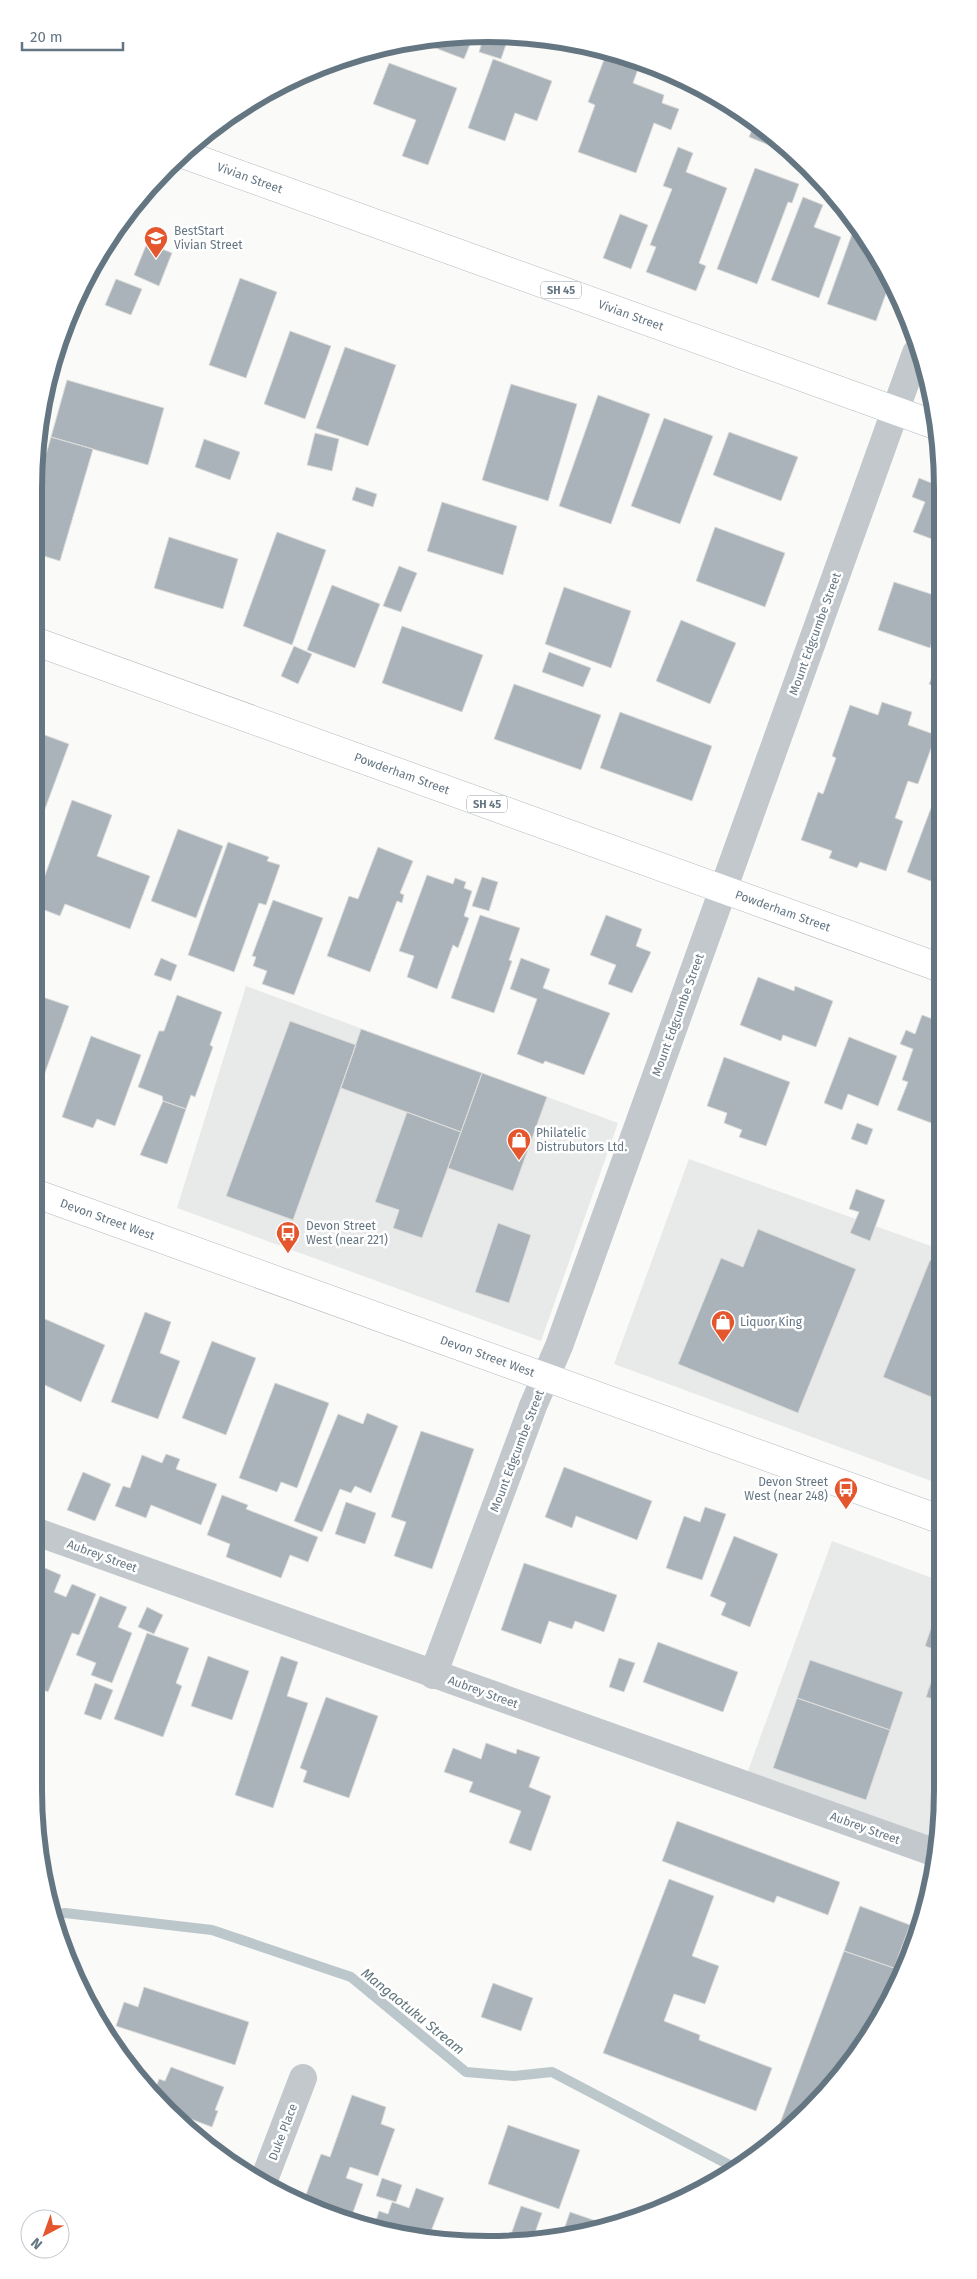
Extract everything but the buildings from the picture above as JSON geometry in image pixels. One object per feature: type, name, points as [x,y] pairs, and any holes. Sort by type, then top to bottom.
[{"type":"main road","name":"Vivian Street","points":[[190,157],[930,423]]},
{"type":"main road","name":"Powderham Street","points":[[42,644],[934,965]]},
{"type":"main road","name":"Devon Street West","points":[[42,1196],[934,1517]]},
{"type":"street","name":"Mount Edgcumbe Street","points":[[433,1675],[545,1377],[559,1346],[915,357]]},
{"type":"street","name":"Aubrey Street","points":[[42,1534],[931,1851]]},
{"type":"street","name":"Duke Place","points":[[265,2177],[303,2078]]},
{"type":"shaded area","points":[[246,986],[618,1123],[541,1341],[177,1208]]},
{"type":"shaded area","points":[[689,1159],[934,1247],[934,1482],[614,1364]]},
{"type":"shaded area","points":[[832,1541],[934,1579],[934,1820],[931,1847],[745,1779]]},
{"type":"waterway","name":"Mangaotuku Stream","points":[[60,1914],[212,1930],[351,1977],[466,2072],[514,2076],[552,2072],[730,2165]]},
{"type":"place","name":"BestStart Vivian Street","points":[[156,259]]},
{"type":"place","name":"Philatelic Distrubutors Ltd.","points":[[519,1161]]},
{"type":"place","name":"Devon Street West (near 221)","points":[[288,1254]]},
{"type":"place","name":"Liquor King","points":[[723,1343]]},
{"type":"place","name":"Devon Street West (near 248)","points":[[846,1510]]}]
